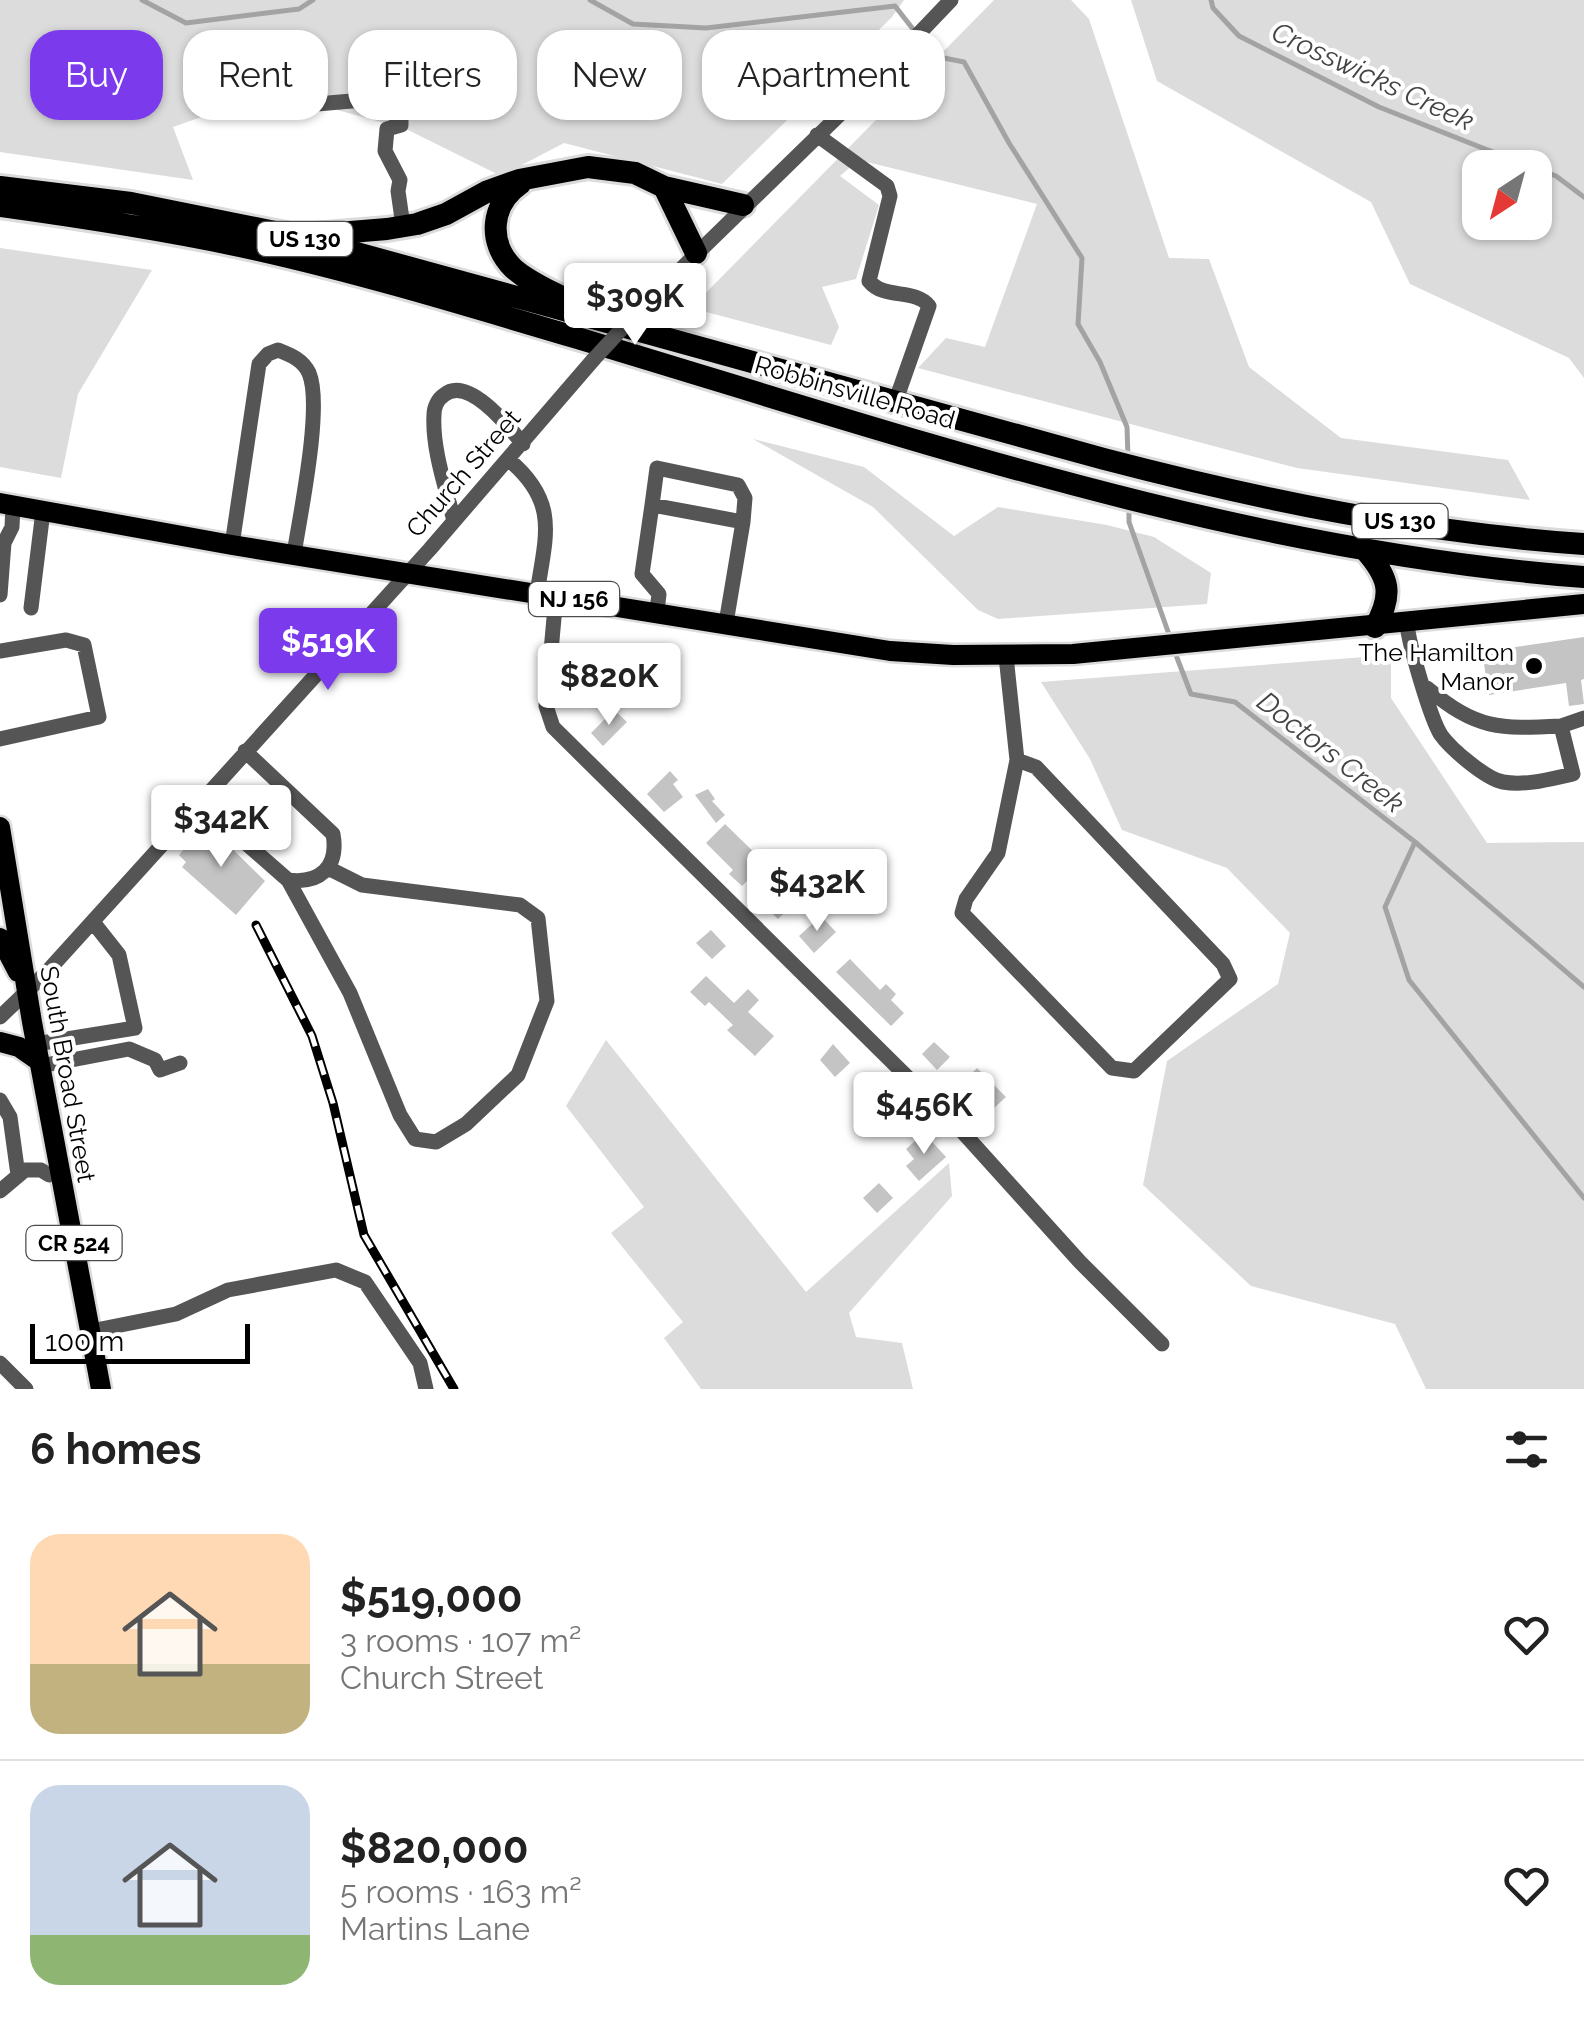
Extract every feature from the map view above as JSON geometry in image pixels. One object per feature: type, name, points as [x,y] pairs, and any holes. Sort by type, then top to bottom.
[{"type":"highway","points":[[295,236],[403,226],[446,214],[488,191],[576,168],[636,173],[664,187],[743,205]]},
{"type":"highway","points":[[542,175],[518,185],[500,204],[495,228],[498,243],[514,268],[604,321]]},
{"type":"highway","name":"Robbinsville Road","points":[[0,187],[131,204],[295,236],[1144,469],[1385,519],[1584,544]]},
{"type":"highway","points":[[664,187],[696,252]]},
{"type":"highway","name":"Robbinsville Road","points":[[0,206],[172,232],[342,270],[1145,504],[1366,550],[1584,577]]},
{"type":"highway","points":[[1366,550],[1382,569],[1387,589],[1386,608],[1375,626]]},
{"type":"main road","name":"NJ 156","points":[[6,505],[890,651],[1006,656],[1152,647],[1584,604]]},
{"type":"main road","name":"South Broad Street","points":[[0,827],[55,1175],[102,1389]]},
{"type":"main road","name":"CR 524","points":[[0,938],[27,992]]},
{"type":"main road","points":[[0,1042],[39,1057]]},
{"type":"street","name":"Church Street","points":[[0,1017],[93,922],[644,306],[951,0]]},
{"type":"street","points":[[328,103],[363,100],[401,118],[400,125],[387,130],[384,151],[400,180],[398,201],[403,226]]},
{"type":"street","points":[[817,135],[887,186],[890,196],[871,286],[890,294],[922,298],[928,306],[896,400]]},
{"type":"street","points":[[232,545],[256,376],[259,364],[278,350],[302,363],[313,385],[311,430],[294,554]]},
{"type":"street","points":[[454,521],[434,415],[443,395],[451,390],[476,397],[523,444]]},
{"type":"street","points":[[509,460],[532,481],[541,496],[547,529],[546,706],[552,727],[959,1128],[1080,1262],[1162,1344]]},
{"type":"street","points":[[658,611],[659,594],[642,574],[658,468],[738,485],[745,498],[726,623]]},
{"type":"street","points":[[652,504],[743,522]]},
{"type":"street","points":[[0,594],[4,542],[12,527],[6,505]]},
{"type":"street","points":[[31,608],[43,511]]},
{"type":"street","points":[[1406,623],[1408,646],[1439,732],[1467,760],[1499,782],[1530,783],[1573,774],[1561,726]]},
{"type":"street","points":[[0,651],[66,640],[84,645],[99,717],[0,739]]},
{"type":"street","points":[[1006,656],[1017,760],[998,853],[966,900],[962,913],[1112,1068],[1134,1071],[1230,979],[1223,964],[1036,766],[1017,760]]},
{"type":"street","points":[[1425,686],[1452,708],[1503,729],[1561,726],[1584,718]]},
{"type":"street","points":[[245,750],[334,834],[336,850],[328,868],[307,882],[288,880]]},
{"type":"street","points":[[199,802],[288,880],[350,993],[400,1115],[415,1139],[436,1142],[466,1124],[518,1075],[547,1001],[538,918],[520,905],[362,884],[342,878],[328,868]]},
{"type":"street","points":[[39,1057],[135,1028],[118,956],[93,922]]},
{"type":"street","points":[[39,1057],[129,1049],[155,1060],[160,1070],[180,1063]]},
{"type":"street","points":[[0,1100],[10,1117],[18,1175],[26,1181],[55,1175]]},
{"type":"street","points":[[0,1191],[18,1175]]},
{"type":"street","points":[[91,1332],[176,1314],[228,1290],[336,1270],[354,1274],[364,1282],[420,1363],[426,1389]]},
{"type":"street","points":[[0,1363],[23,1388]]},
{"type":"shaded area","points":[[0,0],[904,0],[879,30],[702,30],[702,120],[787,120],[722,184],[564,143],[501,176],[406,129],[373,120],[517,120],[517,30],[348,30],[348,113],[328,107],[328,30],[183,30],[183,120],[193,120],[173,127],[193,180],[0,152]]},
{"type":"shaded area","points":[[994,0],[1071,0],[1089,19],[1169,258],[1209,259],[1249,367],[1341,438],[1508,460],[1530,500],[1297,468],[918,368],[946,338],[985,347],[1037,204],[859,160],[840,176],[879,205],[856,279],[822,287],[839,327],[831,345],[691,308],[876,120],[945,120],[945,50]]},
{"type":"shaded area","points":[[1131,0],[1584,0],[1584,378],[1569,358],[1410,284],[1371,202],[1157,81]]},
{"type":"shaded area","points":[[0,248],[152,270],[78,394],[61,478],[0,467]]},
{"type":"shaded area","points":[[753,439],[864,467],[954,536],[998,507],[1154,537],[1211,573],[1207,604],[998,619],[978,610],[873,507]]},
{"type":"shaded area","points":[[1391,655],[1391,698],[1487,843],[1584,842],[1584,1389],[1426,1389],[1395,1324],[1251,1286],[1143,1185],[1167,1061],[1278,984],[1290,933],[1227,868],[1122,830],[1090,759],[1041,682]]},
{"type":"shaded area","points":[[606,1040],[806,1292],[949,1163],[952,1196],[849,1313],[856,1337],[902,1343],[913,1389],[701,1389],[664,1338],[683,1322],[611,1233],[644,1207],[566,1106]]},
{"type":"building","name":"The Hamilton Manor","points":[[1584,637],[1584,704],[1569,706],[1566,683],[1489,695],[1482,652]]},
{"type":"building","points":[[614,710],[627,722],[603,746],[591,733]]},
{"type":"building","points":[[670,771],[678,780],[673,784],[683,797],[664,812],[647,794]]},
{"type":"building","points":[[708,789],[715,799],[712,801],[725,815],[716,823],[695,795]]},
{"type":"building","points":[[206,823],[265,881],[236,915],[182,867],[186,862],[179,855]]},
{"type":"building","points":[[725,824],[765,863],[742,886],[729,874],[733,870],[706,843]]},
{"type":"building","points":[[783,879],[800,897],[778,919],[760,902]]},
{"type":"building","points":[[821,916],[836,932],[814,953],[799,936]]},
{"type":"building","points":[[711,930],[726,946],[712,959],[696,943]]},
{"type":"building","points":[[850,959],[880,990],[886,984],[896,994],[891,1000],[904,1013],[891,1026],[836,972]]},
{"type":"building","points":[[706,976],[734,1003],[748,989],[759,1000],[748,1012],[774,1036],[755,1056],[727,1030],[733,1025],[709,1002],[705,1006],[690,992]]},
{"type":"building","points":[[934,1042],[950,1057],[937,1070],[922,1054]]},
{"type":"building","points":[[833,1044],[850,1063],[835,1077],[820,1060]]},
{"type":"building","points":[[977,1068],[1006,1097],[994,1108],[963,1082]]},
{"type":"building","points":[[872,1088],[898,1111],[883,1123],[874,1112],[868,1117],[859,1106],[864,1102],[861,1097]]},
{"type":"building","points":[[924,1133],[946,1157],[919,1181],[906,1166],[914,1159],[906,1149]]},
{"type":"building","points":[[879,1183],[893,1198],[877,1213],[863,1198]]},
{"type":"waterway","name":"Doctors Creek","points":[[142,0],[186,23],[299,9],[313,0]]},
{"type":"waterway","name":"Doctors Creek","points":[[590,0],[633,24],[706,28],[895,6],[934,56],[964,62],[1009,143],[1082,258],[1078,324],[1100,362],[1127,427],[1128,457]]},
{"type":"waterway","name":"Crosswicks Creek","points":[[1211,0],[1213,8],[1239,36],[1379,107],[1488,150]]},
{"type":"waterway","name":"Crosswicks Creek","points":[[1552,174],[1584,197]]},
{"type":"waterway","name":"Doctors Creek","points":[[1129,503],[1129,522],[1171,640]]},
{"type":"waterway","name":"Doctors Creek","points":[[1174,650],[1191,694],[1235,702],[1415,842],[1584,987]]},
{"type":"waterway","points":[[1415,842],[1385,907],[1409,980],[1584,1198]]},
{"type":"railway","points":[[256,925],[312,1036],[333,1103],[364,1235],[454,1389]]},
{"type":"place","name":"The Hamilton Manor","points":[[1534,666]]}]
